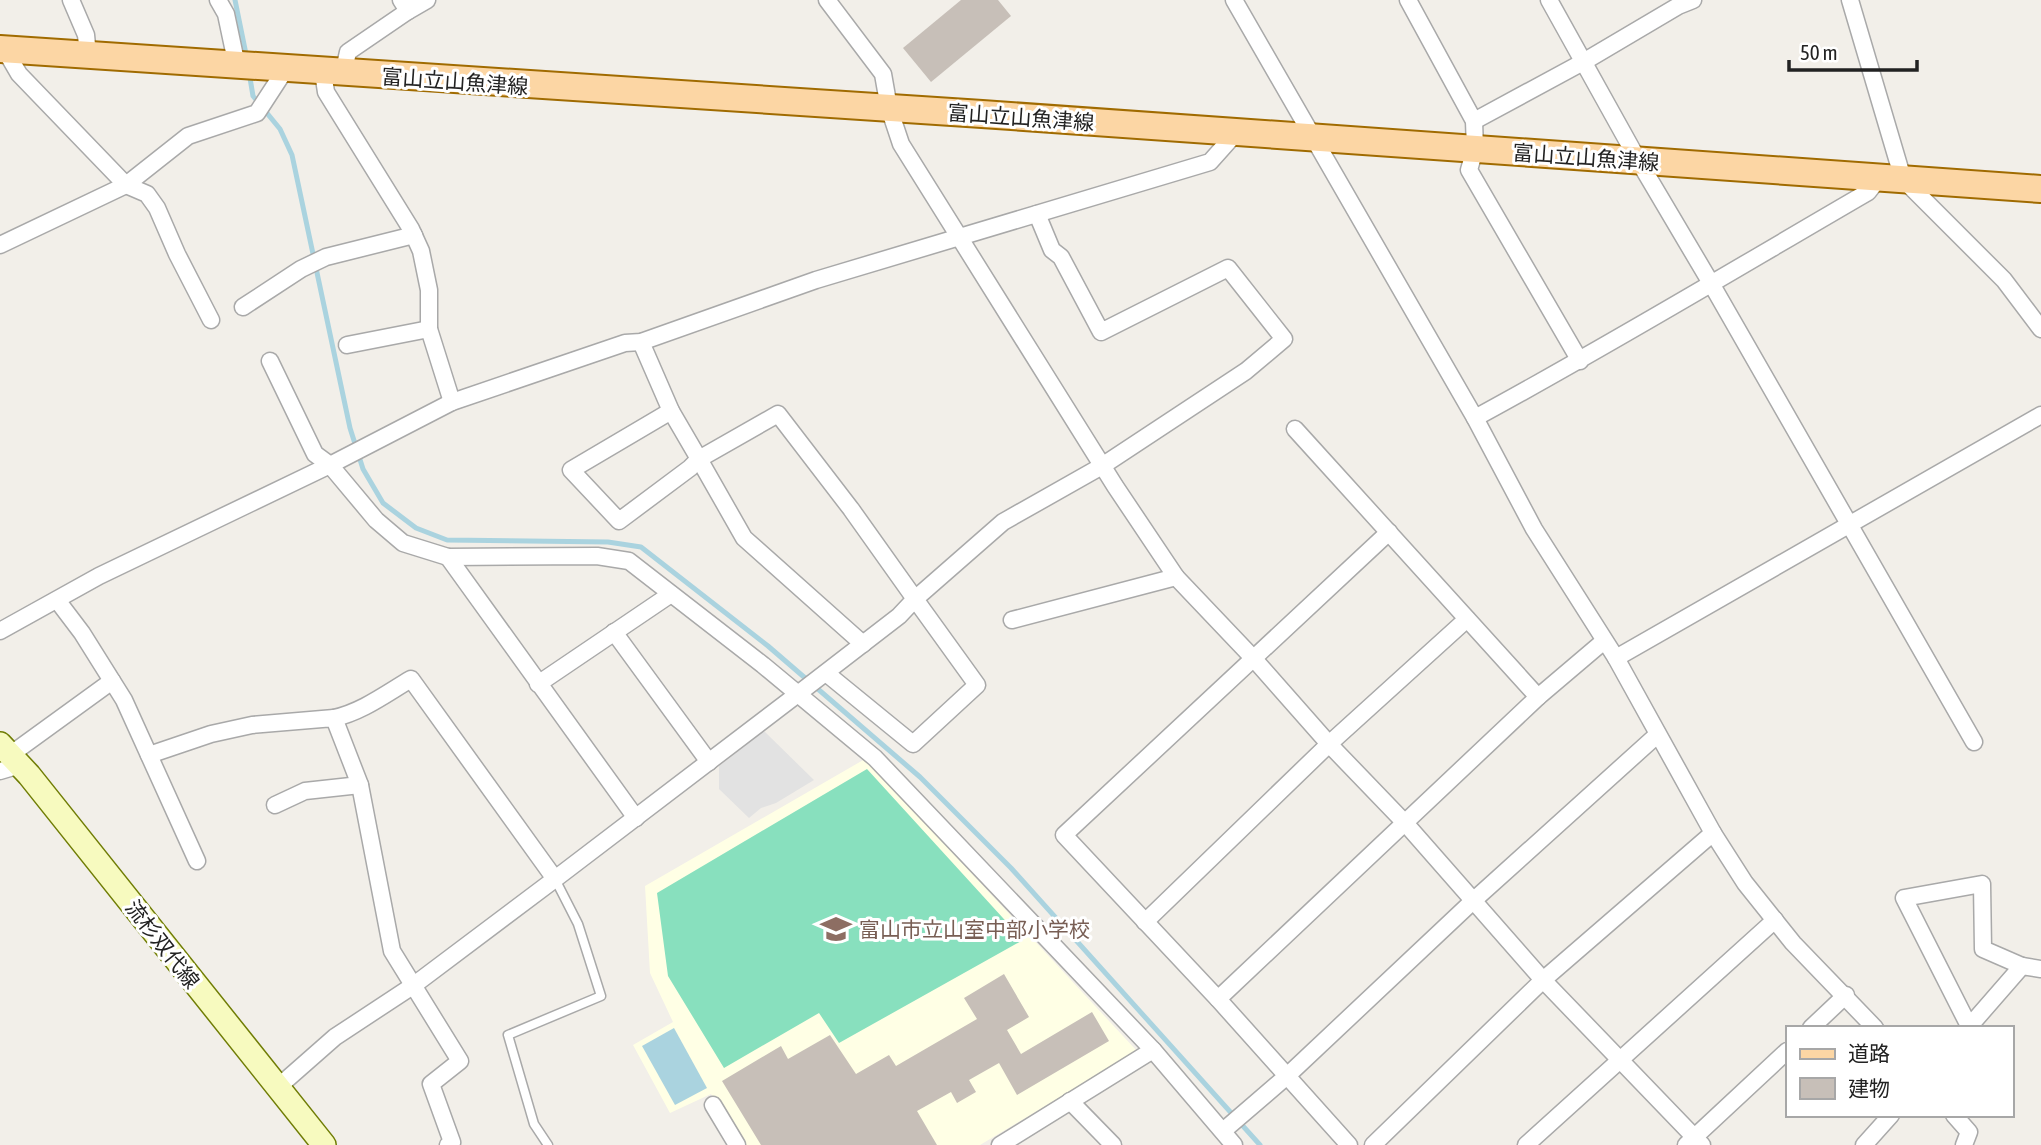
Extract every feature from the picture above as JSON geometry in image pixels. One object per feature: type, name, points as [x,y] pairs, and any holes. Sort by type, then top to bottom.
[{"type":"main road","name":"富山立山魚津線","points":[[3,49],[2041,189]]},
{"type":"main road","name":"流杉双代線","points":[[7,759],[324,1145]]},
{"type":"street","points":[[71,0],[86,34],[88,55]]},
{"type":"street","points":[[0,245],[126,185],[188,136],[257,113],[268,97],[218,0]]},
{"type":"street","points":[[427,0],[405,5],[348,52],[333,73],[326,92],[414,235],[421,251],[429,290],[429,329],[452,402]]},
{"type":"street","points":[[827,0],[883,74],[889,108],[901,144],[1102,466],[1176,577],[1406,824],[1543,980],[1694,1142],[1786,1052]]},
{"type":"street","points":[[1234,0],[1475,418],[1534,529],[1616,658],[1713,833],[1745,883],[1793,943],[1873,1026]]},
{"type":"street","points":[[1408,0],[1474,121],[1475,149],[1469,170],[1580,361]]},
{"type":"street","points":[[1549,0],[1638,160],[1974,742]]},
{"type":"street","points":[[1474,121],[1693,0]]},
{"type":"street","points":[[1850,0],[1891,178],[2004,280],[2041,329]]},
{"type":"street","points":[[3,49],[19,74],[126,185],[147,194],[157,208],[211,320]]},
{"type":"street","points":[[0,631],[99,576],[330,465],[452,402],[625,343],[641,342],[816,280],[1210,162],[1235,134]]},
{"type":"street","points":[[1475,418],[1712,285],[1891,178]]},
{"type":"street","points":[[277,1088],[335,1037],[414,985],[863,644],[1003,522],[1102,466],[1246,371],[1284,339],[1228,268],[1101,332],[1061,257],[1052,250],[1037,214]]},
{"type":"street","points":[[243,307],[326,257],[414,235]]},
{"type":"street","points":[[347,345],[429,329]]},
{"type":"street","points":[[641,342],[671,411],[744,538],[863,644]]},
{"type":"street","points":[[270,361],[315,454],[330,465],[376,520],[403,543],[448,557],[597,556],[629,561],[801,692],[875,758],[1153,1050],[1225,1129],[1234,1145]]},
{"type":"street","points":[[671,411],[571,470],[619,521],[699,459],[778,414],[851,509],[977,685],[913,744],[824,674]]},
{"type":"street","points":[[1616,658],[2041,415]]},
{"type":"street","points":[[1295,429],[1538,697]]},
{"type":"street","points":[[1349,1145],[1218,999],[1063,835],[1389,532]]},
{"type":"street","points":[[448,557],[636,818]]},
{"type":"street","points":[[1012,620],[1176,577]]},
{"type":"street","points":[[538,684],[671,594]]},
{"type":"street","points":[[57,600],[82,633],[124,700],[197,861]]},
{"type":"street","points":[[1145,922],[1329,744],[1467,619]]},
{"type":"street","points":[[614,632],[709,762]]},
{"type":"street","points":[[1218,999],[1538,697],[1604,641]]},
{"type":"street","points":[[149,755],[211,734],[252,725],[334,718],[355,711],[411,679],[555,879]]},
{"type":"street","points":[[7,759],[112,681]]},
{"type":"street","points":[[334,718],[360,785],[392,951],[460,1061],[431,1084],[452,1142],[447,1145]]},
{"type":"street","points":[[1225,1129],[1287,1076],[1474,900],[1657,735]]},
{"type":"street","points":[[275,805],[305,790],[360,785]]},
{"type":"street","points":[[1373,1145],[1543,980],[1713,833]]},
{"type":"street","points":[[1968,1026],[1904,898],[1982,884],[1983,949],[2022,966],[2041,969]]},
{"type":"street","points":[[1526,1145],[1775,920]]},
{"type":"street","points":[[1970,1026],[2022,966]]},
{"type":"street","points":[[1813,1026],[1846,995]]},
{"type":"street","points":[[1000,1145],[1153,1050]]},
{"type":"street","points":[[1070,1101],[1113,1145]]},
{"type":"street","points":[[713,1105],[737,1145]]},
{"type":"street","points":[[1864,1145],[1889,1117]]},
{"type":"street","points":[[1956,1117],[1969,1132],[1964,1145]]},
{"type":"lane","points":[[548,1145],[534,1124],[508,1035],[601,996],[578,924],[555,879]]},
{"type":"shaded area","points":[[764,731],[814,780],[776,803],[761,808],[749,818],[719,789],[719,766]]},
{"type":"shaded area","name":"富山市立山室中部小学校","points":[[865,759],[1137,1051],[980,1145],[743,1145],[711,1094],[670,1113],[633,1045],[673,1022],[650,973],[645,886]]},
{"type":"green space","points":[[867,769],[1023,940],[839,1043],[819,1013],[724,1068],[668,976],[657,893]]},
{"type":"water","points":[[674,1028],[707,1088],[675,1105],[642,1046]]},
{"type":"building","points":[[961,0],[998,0],[1011,16],[931,82],[903,48]]},
{"type":"building","points":[[1004,974],[1029,1017],[1007,1030],[1021,1054],[1092,1012],[1109,1041],[1017,1095],[999,1063],[969,1080],[976,1092],[957,1103],[951,1092],[917,1111],[937,1145],[761,1145],[722,1081],[781,1046],[788,1059],[830,1035],[856,1074],[889,1055],[896,1066],[977,1019],[964,998]]},
{"type":"waterway","points":[[235,0],[247,59]]},
{"type":"waterway","points":[[249,72],[253,96],[280,129],[292,155],[350,428],[363,469],[383,503],[416,528],[447,540],[608,542],[641,547],[768,646],[920,777],[1011,868],[1260,1145]]},
{"type":"place","name":"富山市立山室中部小学校","points":[[836,929]]}]
